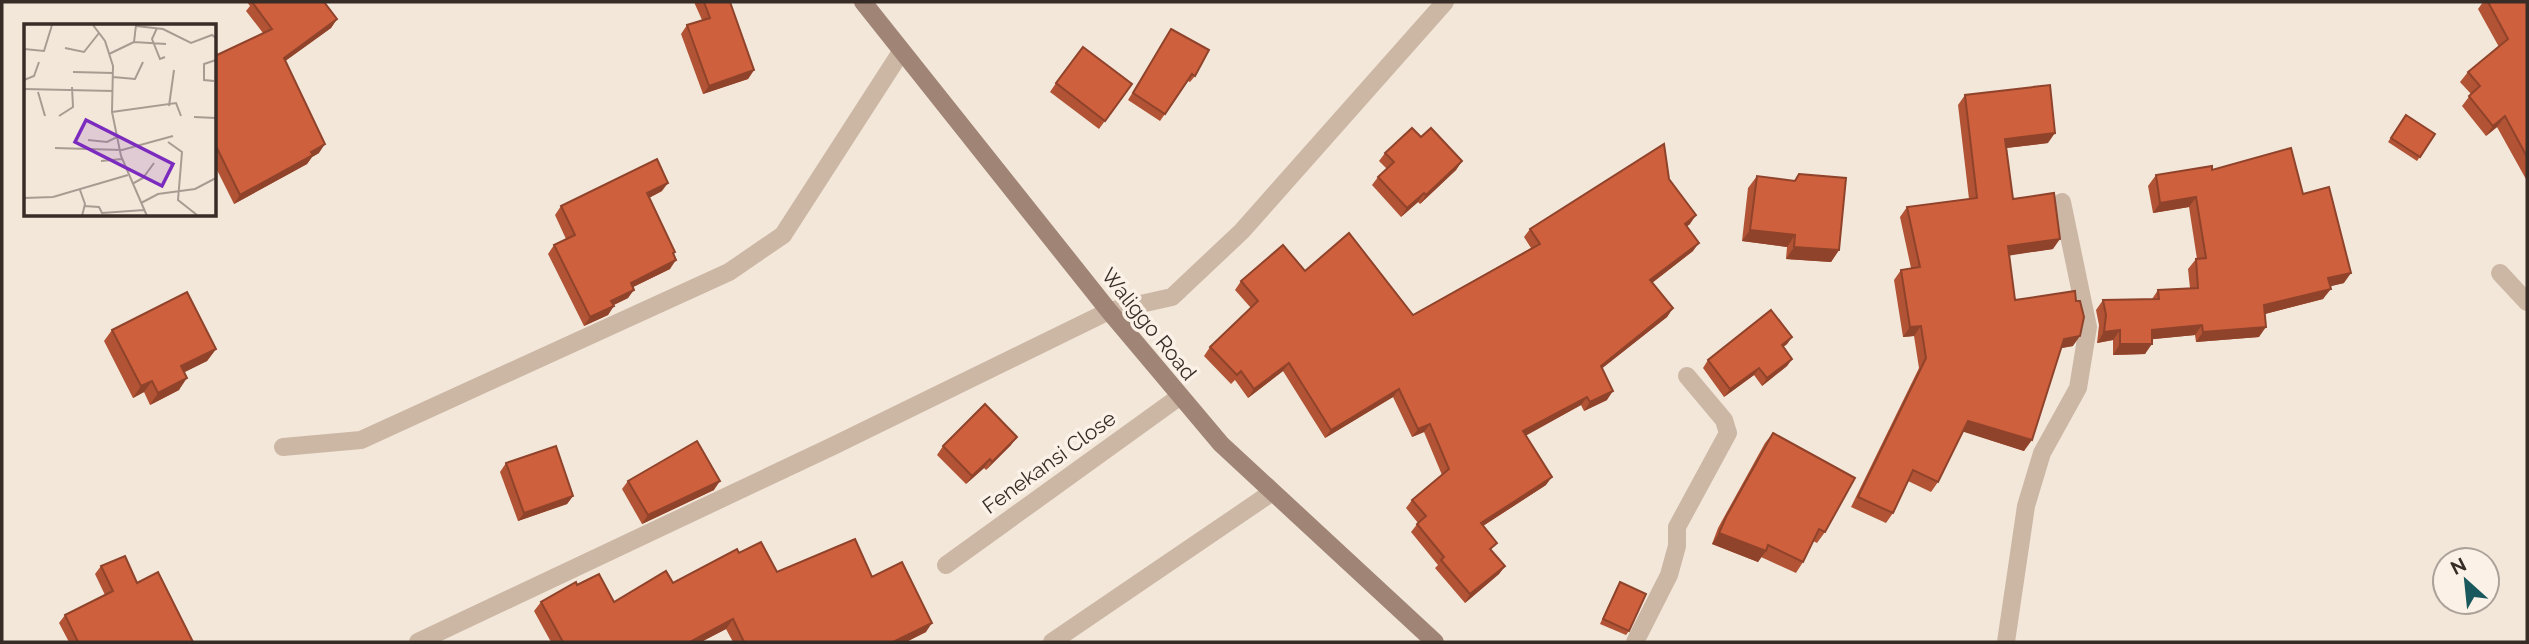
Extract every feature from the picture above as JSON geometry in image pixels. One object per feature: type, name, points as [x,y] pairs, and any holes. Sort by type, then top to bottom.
[{"type":"street","name":"Waliggo Road","points":[[863,2],[1109,311],[1221,444],[1435,642]]},
{"type":"street","points":[[418,642],[833,446],[1109,311],[1172,298],[1242,230],[1445,2]]},
{"type":"street","points":[[283,447],[361,440],[729,272],[783,235],[901,52]]},
{"type":"street","points":[[2006,642],[2026,506],[2042,453],[2078,388],[2088,327],[2062,202]]},
{"type":"street","points":[[2500,273],[2527,302]]},
{"type":"street","points":[[1635,642],[1669,575],[1677,546],[1677,527],[1728,433],[1724,420],[1686,376]]},
{"type":"street","name":"Fenekansi Close","points":[[946,565],[1179,397]]},
{"type":"street","points":[[1052,642],[1271,493]]},
{"type":"building","points":[[252,2],[324,2],[337,19],[284,58],[325,144],[311,152],[313,155],[240,195],[217,148],[217,55],[272,29]]},
{"type":"building","points":[[704,2],[730,2],[754,70],[709,86],[687,25],[710,18]]},
{"type":"building","points":[[2488,2],[2527,2],[2527,157],[2505,116],[2493,126],[2469,96],[2480,86],[2468,72],[2508,39]]},
{"type":"building","points":[[1171,29],[1209,50],[1195,76],[1192,74],[1165,114],[1133,93]]},
{"type":"building","points":[[1083,47],[1132,84],[1105,121],[1056,83]]},
{"type":"building","points":[[2050,85],[2055,133],[2005,139],[2013,199],[2054,193],[2060,239],[2008,246],[2015,300],[2075,291],[2076,301],[2080,301],[2084,317],[2080,336],[2064,339],[2032,440],[1968,421],[1938,482],[1913,470],[1893,513],[1858,497],[1926,358],[1921,326],[1910,327],[1901,270],[1920,267],[1907,207],[1977,198],[1965,95]]},
{"type":"building","points":[[2406,115],[2435,134],[2420,157],[2391,138]]},
{"type":"building","points":[[1412,128],[1421,137],[1431,128],[1462,161],[1426,195],[1424,193],[1407,208],[1378,177],[1394,162],[1385,153]]},
{"type":"building","points":[[1664,144],[1669,179],[1696,215],[1685,224],[1699,243],[1650,280],[1673,308],[1601,366],[1613,391],[1590,402],[1587,397],[1523,431],[1552,477],[1481,523],[1497,543],[1490,549],[1505,566],[1470,594],[1441,560],[1444,557],[1417,524],[1426,516],[1412,500],[1449,469],[1430,424],[1418,429],[1399,389],[1331,430],[1289,363],[1254,389],[1241,371],[1237,375],[1210,347],[1258,301],[1241,281],[1283,245],[1305,271],[1349,233],[1413,315],[1540,244],[1530,229]]},
{"type":"building","points":[[2291,148],[2303,194],[2329,187],[2351,273],[2328,278],[2331,289],[2264,305],[2266,327],[2203,332],[2202,325],[2152,330],[2152,344],[2120,344],[2120,330],[2104,332],[2106,315],[2103,300],[2159,299],[2158,290],[2198,288],[2196,259],[2206,258],[2196,197],[2160,203],[2156,175],[2212,166],[2212,170]]},
{"type":"building","points":[[657,159],[668,183],[647,193],[675,252],[673,253],[676,260],[631,283],[634,290],[611,301],[614,306],[590,317],[554,245],[575,235],[561,206]]},
{"type":"building","points":[[1799,174],[1846,178],[1839,250],[1794,247],[1795,235],[1750,230],[1757,176],[1795,181]]},
{"type":"building","points":[[187,292],[216,349],[181,366],[187,378],[158,393],[152,381],[141,386],[112,330]]},
{"type":"building","points":[[1771,310],[1792,337],[1782,345],[1792,359],[1767,378],[1759,368],[1730,389],[1708,360]]},
{"type":"building","points":[[985,404],[1017,437],[992,462],[990,459],[972,476],[943,446]]},
{"type":"building","points":[[1773,433],[1855,478],[1825,532],[1819,529],[1803,562],[1768,545],[1766,551],[1719,533]]},
{"type":"building","points":[[697,441],[720,481],[648,515],[628,481]]},
{"type":"building","points":[[556,446],[573,496],[524,513],[506,463]]},
{"type":"building","points":[[855,539],[872,577],[902,562],[932,623],[893,642],[744,642],[733,619],[690,642],[563,642],[541,602],[576,582],[577,585],[599,574],[614,602],[666,571],[673,583],[737,549],[739,553],[761,542],[777,572]]},
{"type":"building","points":[[125,556],[137,583],[158,572],[193,642],[78,642],[65,615],[113,591],[101,566]]},
{"type":"building","points":[[1620,582],[1646,594],[1629,631],[1603,619]]}]
